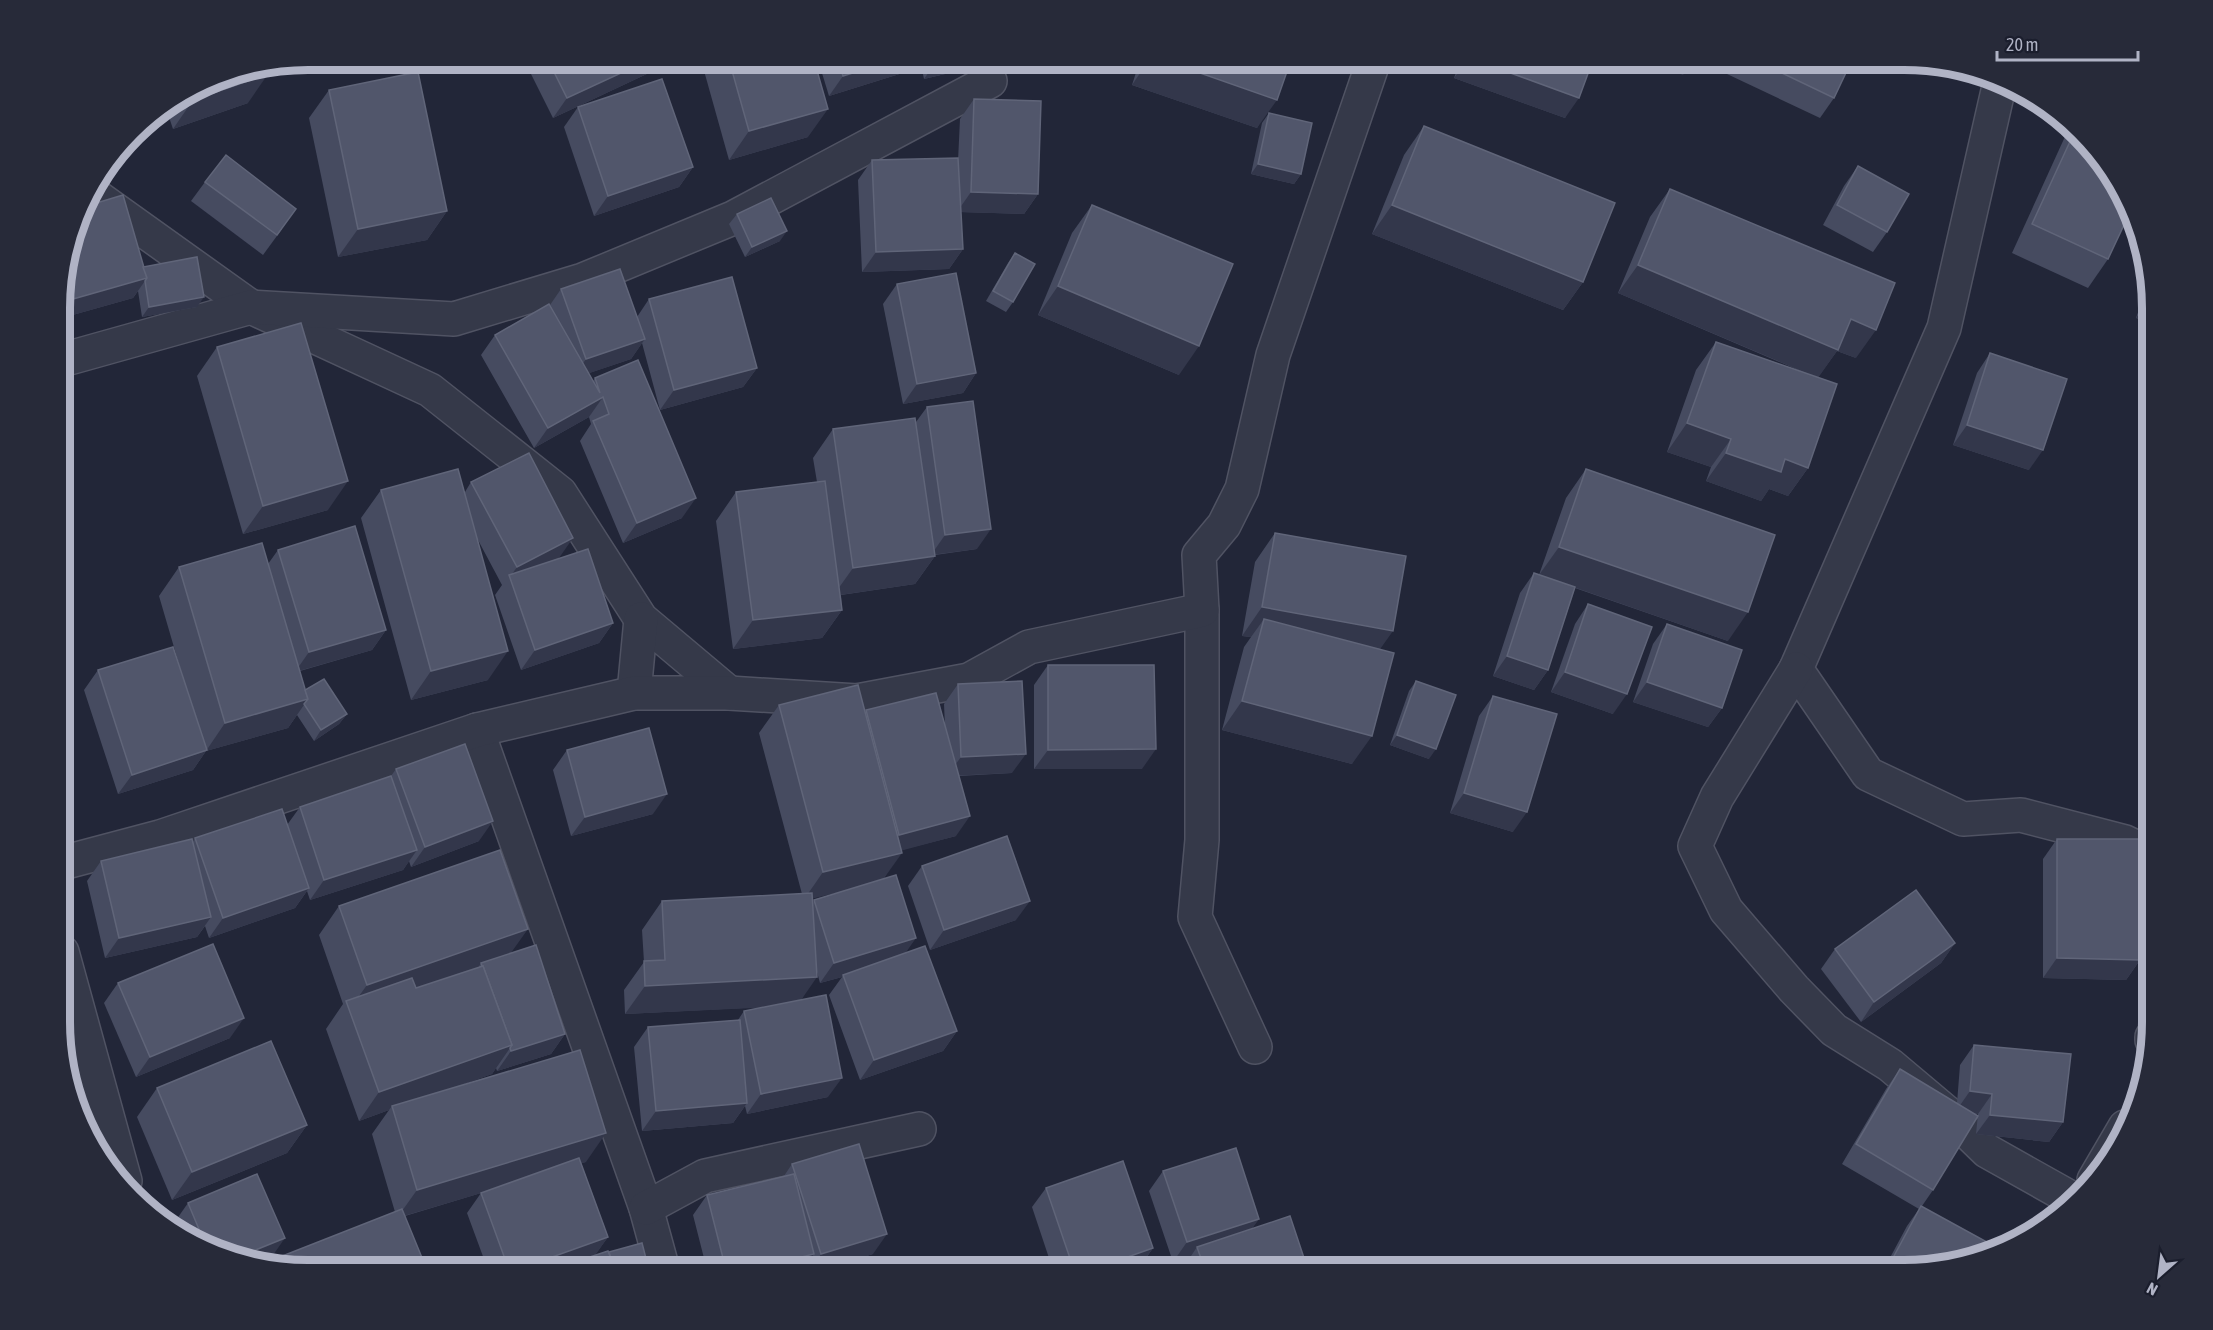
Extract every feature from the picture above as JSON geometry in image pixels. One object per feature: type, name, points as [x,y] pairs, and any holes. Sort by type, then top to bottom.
[{"type":"street","points":[[1255,1047],[1195,917],[1202,840],[1202,610],[1199,555],[1224,525],[1242,489],[1273,355],[1371,70]]},
{"type":"street","points":[[70,358],[251,307],[454,319],[573,284],[733,218],[990,81]]},
{"type":"street","points":[[1999,90],[1944,328],[1796,669],[1717,797],[1695,846],[1726,910],[1794,989],[1834,1030],[1890,1065],[1953,1118],[1987,1151],[2066,1196]]},
{"type":"street","points":[[98,198],[251,307],[430,390],[560,494],[641,619],[729,693]]},
{"type":"street","points":[[70,861],[160,837],[477,730],[634,693],[729,693],[856,701],[969,680],[1029,647],[1202,610]]},
{"type":"street","points":[[634,693],[641,619]]},
{"type":"street","points":[[1796,669],[1868,774],[1963,819],[2021,815],[2125,842],[2142,850]]},
{"type":"street","points":[[477,730],[646,1208],[660,1260]]},
{"type":"street","points":[[70,981],[121,1168]]},
{"type":"street","points":[[646,1208],[705,1176],[919,1129]]},
{"type":"building","points":[[553,70],[627,70],[567,98]]},
{"type":"building","points":[[732,70],[817,70],[828,109],[749,131]]},
{"type":"building","points":[[841,70],[862,70],[843,76]]},
{"type":"building","points":[[1192,70],[1288,70],[1277,100]]},
{"type":"building","points":[[1502,70],[1589,70],[1579,98]]},
{"type":"building","points":[[1776,70],[1847,70],[1834,98]]},
{"type":"building","points":[[418,72],[447,211],[358,229],[329,90]]},
{"type":"building","points":[[267,74],[193,100],[232,83]]},
{"type":"building","points":[[662,79],[693,167],[608,196],[578,107]]},
{"type":"building","points":[[974,99],[1041,101],[1038,194],[971,192]]},
{"type":"building","points":[[1269,113],[1312,123],[1301,174],[1258,164]]},
{"type":"building","points":[[1424,126],[1615,203],[1583,282],[1392,205]]},
{"type":"building","points":[[2071,139],[2111,189],[2126,221],[2108,259],[2032,224]]},
{"type":"building","points":[[226,155],[296,209],[277,235],[205,182]]},
{"type":"building","points":[[958,158],[963,249],[876,252],[872,160]]},
{"type":"building","points":[[1858,166],[1909,194],[1887,232],[1837,205]]},
{"type":"building","points":[[1670,189],[1895,283],[1876,330],[1851,319],[1838,350],[1638,265]]},
{"type":"building","points":[[123,195],[147,278],[71,300],[75,262],[83,232],[95,203]]},
{"type":"building","points":[[771,198],[787,231],[752,247],[737,214]]},
{"type":"building","points":[[1092,205],[1233,264],[1199,346],[1058,286]]},
{"type":"building","points":[[1015,253],[1035,264],[1013,302],[993,291]]},
{"type":"building","points":[[197,257],[204,297],[149,307],[145,281],[147,278],[143,267]]},
{"type":"building","points":[[620,269],[645,339],[586,359],[561,289]]},
{"type":"building","points":[[956,273],[976,373],[917,384],[897,284]]},
{"type":"building","points":[[732,277],[757,368],[674,390],[649,299]]},
{"type":"building","points":[[549,304],[600,393],[595,378],[638,360],[696,498],[637,523],[593,421],[609,414],[603,397],[548,428],[495,335]]},
{"type":"building","points":[[301,323],[348,481],[263,506],[217,347]]},
{"type":"building","points":[[1716,342],[1837,384],[1808,468],[1785,459],[1781,472],[1726,453],[1731,439],[1687,423]]},
{"type":"building","points":[[1990,353],[2067,379],[2043,450],[1967,425]]},
{"type":"building","points":[[973,401],[991,529],[945,535],[927,407]]},
{"type":"building","points":[[915,418],[935,556],[853,568],[833,429]]},
{"type":"building","points":[[529,453],[573,538],[517,567],[471,482]]},
{"type":"building","points":[[458,469],[508,651],[431,671],[381,490]]},
{"type":"building","points":[[1586,469],[1775,535],[1748,612],[1559,547]]},
{"type":"building","points":[[825,481],[842,610],[753,620],[736,492]]},
{"type":"building","points":[[355,526],[386,630],[309,652],[278,550]]},
{"type":"building","points":[[1275,533],[1406,556],[1393,631],[1262,607]]},
{"type":"building","points":[[262,543],[308,699],[225,723],[179,567]]},
{"type":"building","points":[[588,549],[613,623],[535,650],[509,575]]},
{"type":"building","points":[[1534,573],[1575,587],[1548,670],[1507,656]]},
{"type":"building","points":[[1588,604],[1652,627],[1627,694],[1565,672]]},
{"type":"building","points":[[1264,619],[1394,653],[1372,736],[1242,701]]},
{"type":"building","points":[[1667,624],[1742,650],[1722,708],[1647,682]]},
{"type":"building","points":[[173,647],[207,750],[132,775],[98,670]]},
{"type":"building","points":[[1048,665],[1154,665],[1156,749],[1048,750]]},
{"type":"building","points":[[324,679],[347,714],[321,730],[304,704],[308,699],[305,690]]},
{"type":"building","points":[[1022,681],[1026,754],[961,757],[958,684]]},
{"type":"building","points":[[1416,681],[1456,695],[1436,749],[1397,735]]},
{"type":"building","points":[[858,685],[902,853],[823,872],[779,705]]},
{"type":"building","points":[[936,693],[970,816],[899,835],[866,710]]},
{"type":"building","points":[[1493,696],[1557,714],[1527,812],[1464,793]]},
{"type":"building","points":[[649,728],[667,794],[585,817],[567,750]]},
{"type":"building","points":[[465,744],[493,821],[425,847],[396,769]]},
{"type":"building","points":[[391,776],[417,850],[324,880],[300,807]]},
{"type":"building","points":[[282,809],[309,888],[223,918],[195,838]]},
{"type":"building","points":[[1007,836],[1030,901],[944,930],[922,866]]},
{"type":"building","points":[[192,839],[211,917],[119,938],[101,861]]},
{"type":"building","points":[[2057,839],[2140,839],[2140,960],[2057,958]]},
{"type":"building","points":[[500,850],[528,929],[367,985],[339,906]]},
{"type":"building","points":[[896,875],[916,938],[834,963],[814,900]]},
{"type":"building","points":[[1916,890],[1955,943],[1874,1002],[1835,949]]},
{"type":"building","points":[[812,893],[817,977],[645,986],[644,961],[665,960],[662,901]]},
{"type":"building","points":[[213,944],[244,1018],[150,1057],[118,983]]},
{"type":"building","points":[[536,945],[565,1034],[511,1051],[512,1045],[481,963]]},
{"type":"building","points":[[925,946],[957,1031],[874,1060],[843,975]]},
{"type":"building","points":[[483,966],[512,1045],[379,1092],[346,1001],[412,978],[416,988]]},
{"type":"building","points":[[826,995],[842,1078],[761,1094],[744,1011]]},
{"type":"building","points":[[740,1020],[747,1103],[656,1111],[648,1027]]},
{"type":"building","points":[[271,1041],[307,1125],[192,1172],[157,1088]]},
{"type":"building","points":[[1974,1045],[2071,1054],[2063,1122],[1990,1115],[1992,1094],[1970,1091]]},
{"type":"building","points":[[580,1050],[606,1133],[417,1190],[392,1106]]},
{"type":"building","points":[[1900,1069],[1978,1116],[1933,1190],[1856,1144]]},
{"type":"building","points":[[859,1144],[887,1234],[821,1254],[792,1164]]},
{"type":"building","points":[[1236,1148],[1259,1219],[1187,1242],[1163,1171]]},
{"type":"building","points":[[579,1158],[608,1237],[544,1260],[505,1260],[481,1193]]},
{"type":"building","points":[[1123,1161],[1153,1248],[1119,1260],[1071,1260],[1046,1188]]},
{"type":"building","points":[[257,1174],[285,1238],[251,1252],[232,1247],[201,1234],[188,1203]]},
{"type":"building","points":[[794,1174],[814,1254],[789,1260],[723,1260],[707,1195]]},
{"type":"building","points":[[1921,1206],[1990,1244],[1951,1255],[1892,1260]]},
{"type":"building","points":[[402,1209],[423,1260],[308,1260],[279,1257]]},
{"type":"building","points":[[1290,1216],[1305,1260],[1202,1260],[1197,1247]]},
{"type":"building","points":[[642,1243],[646,1260],[612,1260],[609,1252]]},
{"type":"building","points":[[608,1251],[611,1260],[581,1260]]}]
